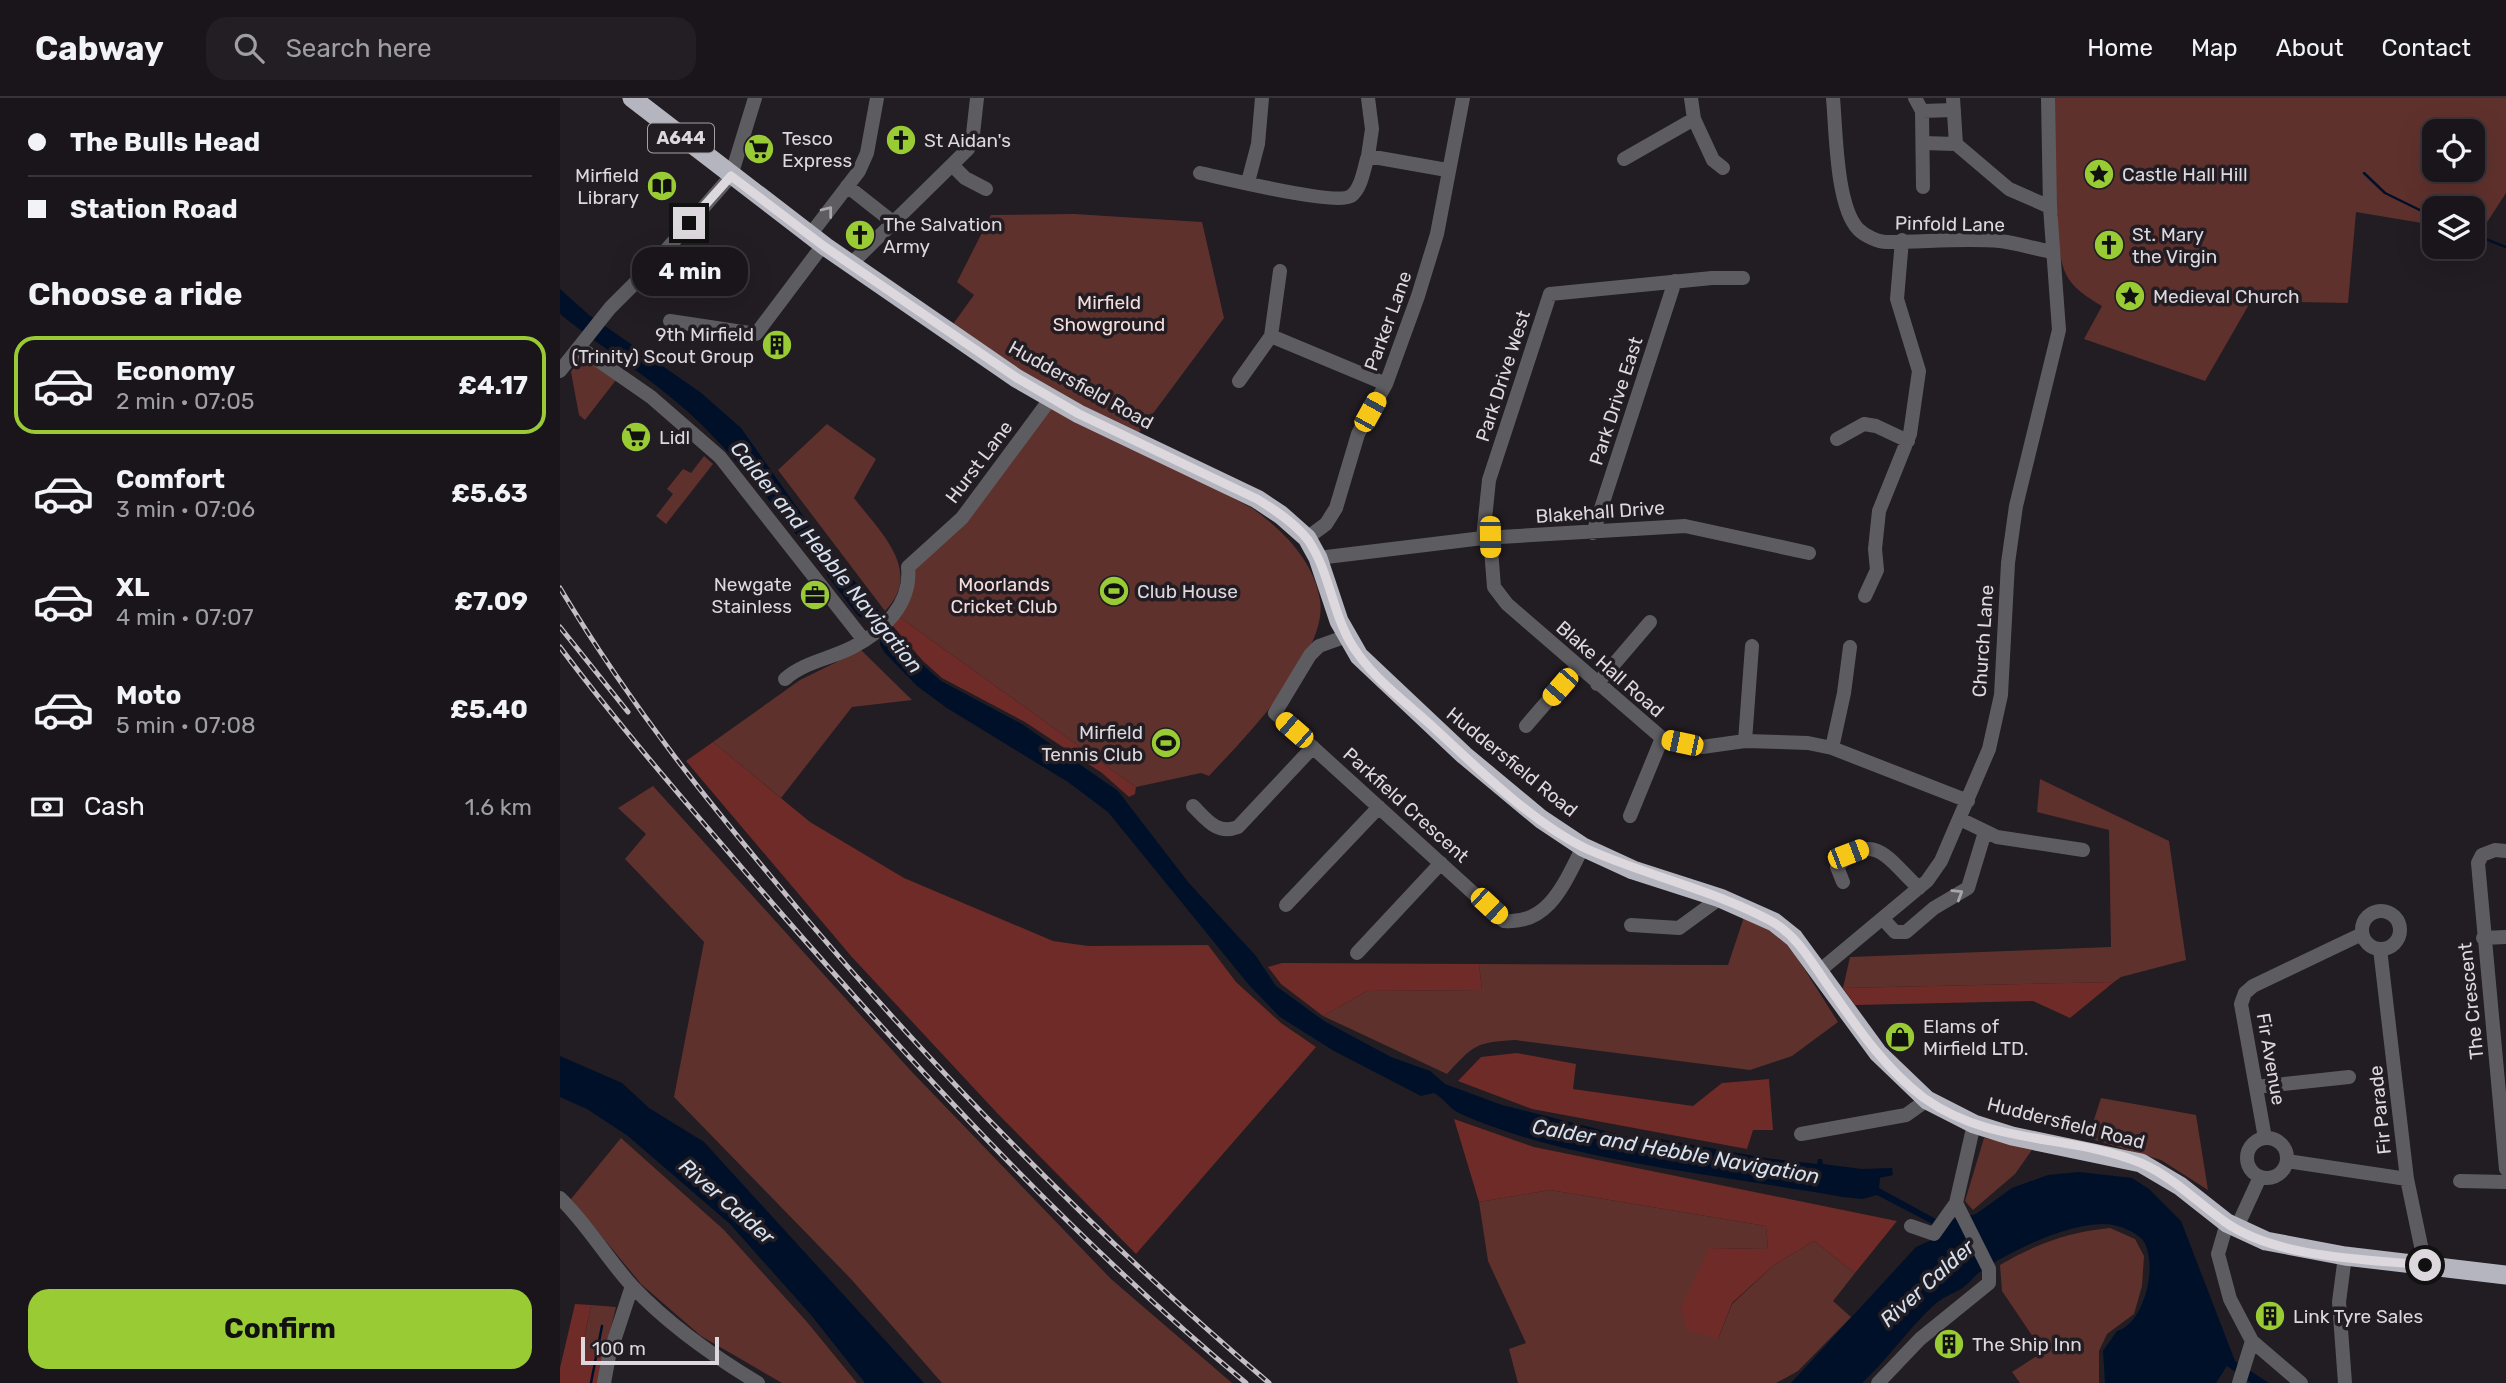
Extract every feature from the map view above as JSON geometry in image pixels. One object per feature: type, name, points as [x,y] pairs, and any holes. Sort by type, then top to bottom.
[{"type":"highway","name":"Huddersfield Road","points":[[632,98],[816,240],[950,335],[1051,398],[1257,499],[1281,515],[1307,538],[1318,558],[1339,621],[1359,656],[1464,755],[1532,812],[1583,847],[1633,870],[1720,898],[1774,922],[1794,938],[1878,1053],[1927,1100],[1974,1124],[2012,1136],[2141,1163],[2180,1186],[2232,1225],[2266,1241],[2344,1256],[2506,1275]]},
{"type":"street","points":[[562,366],[604,315],[653,265],[731,176],[755,98]]},
{"type":"street","points":[[670,321],[757,334],[867,153],[877,98]]},
{"type":"street","points":[[852,264],[972,142],[977,98]]},
{"type":"street","points":[[1248,182],[1258,144],[1262,98]]},
{"type":"street","points":[[1200,173],[1294,193],[1344,198],[1352,195],[1358,186],[1368,156],[1372,129],[1368,98]]},
{"type":"street","name":"Parker Lane","points":[[1307,538],[1325,524],[1336,508],[1358,434],[1386,384],[1429,262],[1463,98]]},
{"type":"street","points":[[1691,98],[1694,119],[1713,160],[1723,169]]},
{"type":"street","name":"Pinfold Lane","points":[[1833,98],[1841,178],[1856,226],[1869,237],[1885,243],[1902,240],[2003,242],[2053,252]]},
{"type":"street","name":"Church Lane","points":[[1818,972],[1884,920],[1919,888],[1941,862],[1989,749],[2001,695],[2008,563],[2016,506],[2059,330],[2050,206],[2048,98]]},
{"type":"street","points":[[1923,187],[1923,143],[1918,104],[1954,104],[1956,144]]},
{"type":"street","points":[[1629,151],[1694,119]]},
{"type":"street","points":[[1923,143],[1956,144],[2009,189],[2050,206]]},
{"type":"street","points":[[1368,156],[1447,170]]},
{"type":"street","points":[[952,165],[965,178],[986,189]]},
{"type":"street","points":[[847,187],[894,223]]},
{"type":"street","points":[[1865,596],[1877,570],[1875,549],[1880,511],[1908,440],[1919,371],[1897,299],[1902,240]]},
{"type":"street","points":[[1239,381],[1271,336],[1280,271]]},
{"type":"street","name":"Park Drive West","points":[[1486,537],[1489,480],[1550,294],[1675,281],[1743,278]]},
{"type":"street","name":"Park Drive East","points":[[1593,533],[1675,281]]},
{"type":"street","points":[[1271,336],[1386,384]]},
{"type":"street","points":[[582,343],[651,397],[720,457],[867,637]]},
{"type":"street","name":"Hurst Lane","points":[[785,679],[795,670],[855,646],[901,608],[908,590],[908,567],[962,518],[1051,398]]},
{"type":"street","points":[[1837,439],[1847,435],[1854,427],[1864,424],[1876,426],[1908,440]]},
{"type":"street","name":"Blakehall Drive","points":[[1318,558],[1486,537],[1685,526],[1802,553]]},
{"type":"street","name":"Blake Hall Road","points":[[1486,537],[1494,587],[1507,604],[1662,738],[1702,747],[1745,741],[1808,743],[1832,748],[1968,801]]},
{"type":"street","points":[[1597,684],[1650,622]]},
{"type":"street","name":"Parkfield Crescent","points":[[1347,636],[1319,646],[1310,655],[1275,713],[1504,921],[1519,922],[1536,916],[1553,902],[1583,847]]},
{"type":"street","points":[[1745,741],[1752,646]]},
{"type":"street","points":[[1832,748],[1844,693],[1850,647]]},
{"type":"street","points":[[1526,726],[1577,667]]},
{"type":"street","points":[[1630,817],[1662,738]]},
{"type":"street","points":[[1193,806],[1217,829],[1228,831],[1238,827],[1313,747]]},
{"type":"street","points":[[1286,905],[1379,807]]},
{"type":"street","points":[[1961,819],[1997,837],[2084,850]]},
{"type":"street","points":[[1884,920],[1895,932],[1903,933],[1934,908],[1968,888],[1985,832]]},
{"type":"street","points":[[1843,882],[1837,867],[1848,854],[1867,847],[1882,852],[1919,888]]},
{"type":"street","name":"The Crescent","points":[[2506,851],[2495,850],[2482,855],[2478,863],[2483,938],[2500,1027],[2506,1169]]},
{"type":"street","points":[[1357,953],[1441,863]]},
{"type":"street","points":[[1631,925],[1679,928],[1720,898]]},
{"type":"street","points":[[2382,911],[2393,915],[2399,925],[2399,937],[2391,946],[2380,949],[2368,945],[2362,934],[2363,922],[2371,914],[2382,911]]},
{"type":"street","name":"Fir Avenue","points":[[2265,1138],[2241,1004],[2245,993],[2253,986],[2362,934]]},
{"type":"street","points":[[2483,938],[2506,937]]},
{"type":"street","name":"Fir Parade","points":[[2380,949],[2407,1179],[2425,1265]]},
{"type":"street","points":[[2256,1087],[2349,1077]]},
{"type":"street","points":[[1801,1134],[1906,1115],[1927,1100]]},
{"type":"street","points":[[1911,1226],[1930,1235],[1937,1231],[1954,1211],[1974,1124]]},
{"type":"street","points":[[2265,1138],[2281,1144],[2287,1161],[2277,1175],[2260,1177],[2249,1169],[2246,1155],[2252,1143],[2265,1138]]},
{"type":"street","points":[[2287,1161],[2407,1179]]},
{"type":"street","points":[[2260,1177],[2218,1254],[2223,1280],[2252,1341],[2301,1383]]},
{"type":"street","points":[[2460,1181],[2506,1182]]},
{"type":"street","points":[[560,1198],[582,1220],[632,1286],[716,1358],[758,1383]]},
{"type":"street","points":[[1878,1383],[1920,1339],[1989,1283],[1989,1269],[1954,1211]]},
{"type":"street","points":[[2344,1256],[2339,1302],[2344,1383]]},
{"type":"street","points":[[604,1383],[608,1356],[632,1286]]},
{"type":"street","points":[[2239,1381],[2252,1341]]},
{"type":"green space","points":[[2054,98],[2506,98],[2506,193],[2485,225],[2485,196],[2422,196],[2422,223],[2356,212],[2348,303],[2251,301],[2205,381],[2084,339],[2102,306],[2077,289],[2065,271],[2056,220],[2058,215],[2054,208]]},
{"type":"green space","name":"Mirfield Showground","points":[[1074,214],[1202,222],[1224,318],[1137,435],[948,331],[974,295],[957,282],[991,215]]},
{"type":"green space","points":[[581,355],[616,380],[585,420],[579,415],[571,372]]},
{"type":"green space","name":"Moorlands Cricket Club","points":[[1052,403],[1252,508],[1286,536],[1304,560],[1317,586],[1320,600],[1319,621],[1311,645],[1298,669],[1281,694],[1209,776],[1201,773],[1136,787],[898,616],[910,569]]},
{"type":"green space","points":[[827,424],[876,459],[854,498],[886,538],[899,567],[900,581],[896,596],[885,611],[778,470]]},
{"type":"green space","points":[[704,456],[713,464],[666,524],[656,516],[673,494],[667,489],[683,469],[691,473]]},
{"type":"green space","points":[[861,650],[912,700],[852,707],[781,798],[713,742],[800,680]]},
{"type":"green space","points":[[2040,779],[2169,841],[2186,960],[2121,977],[2114,982],[1843,988],[1850,957],[2111,947],[2109,830],[2037,812]]},
{"type":"green space","points":[[653,786],[912,1072],[1111,1279],[1232,1383],[942,1383],[851,1279],[674,1097],[704,942],[625,859],[646,834],[618,808]]},
{"type":"green space","points":[[1744,917],[1772,930],[1791,948],[1838,1022],[1792,1056],[1750,1070],[1515,1040],[1491,1042],[1476,1047],[1447,1074],[1323,1016],[1367,991],[1482,990],[1479,964],[1728,965]]},
{"type":"green space","points":[[2101,1098],[2196,1115],[2208,1190],[2161,1160],[2088,1138]]},
{"type":"green space","points":[[621,1138],[724,1230],[807,1322],[857,1383],[782,1383],[701,1336],[641,1284],[571,1199]]},
{"type":"green space","points":[[1984,1138],[2034,1147],[2015,1174],[1973,1210],[1965,1201]]},
{"type":"green space","points":[[1550,1190],[1766,1226],[1768,1249],[1709,1248],[1718,1339],[1732,1304],[1774,1265],[1814,1241],[1855,1273],[1833,1301],[1851,1317],[1798,1371],[1776,1383],[1518,1383],[1509,1349],[1526,1343],[1488,1261],[1479,1202]]},
{"type":"green space","points":[[2110,1228],[2135,1239],[2144,1256],[2142,1286],[2134,1314],[2107,1334],[2099,1351],[2099,1383],[2020,1383],[2012,1372],[2043,1352],[2002,1291],[2000,1265],[2053,1240]]},
{"type":"green space","points":[[591,1305],[616,1307],[606,1349],[581,1355]]},
{"type":"shaded area","points":[[898,616],[1136,787],[1135,794],[1129,797],[1102,773],[1025,722],[942,678],[923,661],[892,625]]},
{"type":"shaded area","points":[[713,742],[810,822],[904,878],[1053,941],[1088,946],[1208,945],[1236,982],[1281,1023],[1316,1047],[1136,1254],[998,1114],[851,956],[686,761]]},
{"type":"shaded area","points":[[1282,963],[1479,964],[1482,990],[1367,991],[1323,1016],[1281,984],[1268,967]]},
{"type":"shaded area","points":[[2114,982],[2070,1018],[2033,1001],[1855,1005],[1843,988]]},
{"type":"shaded area","points":[[1517,1053],[1576,1064],[1573,1089],[1693,1106],[1722,1083],[1769,1079],[1773,1130],[1753,1130],[1747,1149],[1532,1109],[1458,1081],[1481,1057]]},
{"type":"shaded area","points":[[1454,1119],[1534,1147],[1897,1221],[1855,1273],[1814,1241],[1774,1265],[1732,1303],[1718,1339],[1687,1330],[1681,1308],[1709,1248],[1768,1249],[1766,1226],[1550,1190],[1479,1202]]},
{"type":"shaded area","points":[[575,1304],[591,1305],[581,1354],[606,1349],[598,1383],[560,1383],[560,1368]]},
{"type":"water","points":[[560,289],[589,315],[700,392],[741,428],[813,530],[923,665],[941,681],[1022,724],[1118,791],[1188,882],[1256,956],[1276,986],[1324,1021],[1391,1057],[1430,1071],[1445,1084],[1502,1105],[1629,1137],[1660,1139],[1766,1158],[1817,1164],[1818,1159],[1822,1159],[1823,1164],[1862,1169],[1892,1168],[1893,1175],[1880,1178],[1879,1188],[1945,1224],[1950,1220],[1976,1214],[2012,1188],[2048,1175],[2079,1172],[2132,1178],[2149,1189],[2181,1221],[2235,1361],[2269,1383],[2251,1383],[2227,1366],[2216,1383],[2105,1383],[2103,1351],[2117,1331],[2127,1326],[2136,1316],[2147,1290],[2149,1261],[2147,1249],[2139,1236],[2121,1227],[2098,1224],[2044,1238],[1981,1271],[1964,1287],[1934,1305],[1862,1383],[1791,1383],[1916,1247],[1938,1237],[1942,1229],[1877,1195],[1862,1199],[1843,1197],[1650,1166],[1552,1145],[1506,1131],[1458,1113],[1434,1093],[1421,1096],[1334,1051],[1280,1017],[1249,985],[1108,812],[1068,782],[947,708],[917,686],[885,653],[880,645],[880,635],[872,623],[858,616],[766,497],[706,429],[654,384],[560,314]]},
{"type":"water","name":"River Calder","points":[[560,1056],[622,1083],[649,1108],[704,1142],[924,1383],[865,1383],[811,1315],[730,1224],[628,1136],[587,1109],[560,1097]]},
{"type":"waterway","points":[[2364,173],[2385,193],[2422,211]]},
{"type":"waterway","points":[[2485,239],[2506,247]]},
{"type":"waterway","points":[[591,1383],[602,1326]]},
{"type":"railway","points":[[560,588],[616,675],[675,757],[769,875],[857,977],[969,1099],[1085,1216],[1269,1383]]},
{"type":"railway","points":[[560,627],[628,712]]},
{"type":"railway","points":[[560,647],[719,841],[828,967],[942,1092],[1120,1272],[1246,1383]]},
{"type":"place","name":"St Aidan's","points":[[901,140]]},
{"type":"place","name":"Tesco Express","points":[[759,149]]},
{"type":"place","name":"Castle Hall Hill","points":[[2099,174]]},
{"type":"place","name":"Mirfield Library","points":[[662,186]]},
{"type":"place","name":"The Salvation Army","points":[[860,235]]},
{"type":"place","name":"St. Mary the Virgin","points":[[2109,245]]},
{"type":"place","name":"Medieval Church","points":[[2130,296]]},
{"type":"place","name":"9th Mirfield (Trinity) Scout Group","points":[[777,345]]},
{"type":"place","name":"Lidl","points":[[636,437]]},
{"type":"place","name":"Club House","points":[[1114,591]]},
{"type":"place","name":"Newgate Stainless","points":[[815,595]]},
{"type":"place","name":"Mirfield Tennis Club","points":[[1166,743]]},
{"type":"place","name":"Elams of Mirfield LTD.","points":[[1900,1037]]},
{"type":"place","name":"Link Tyre Sales","points":[[2270,1316]]},
{"type":"place","name":"The Ship Inn","points":[[1949,1344]]},
{"type":"route","points":[[689,223],[731,176],[825,247],[950,335],[1017,378],[1079,414],[1257,499],[1281,515],[1307,538],[1318,558],[1339,621],[1359,656],[1464,755],[1541,819],[1583,847],[1633,870],[1720,898],[1774,922],[1794,938],[1857,1028],[1878,1053],[1903,1080],[1927,1100],[1974,1124],[2012,1136],[2141,1163],[2180,1186],[2227,1223],[2266,1241],[2297,1249],[2425,1265]]},
{"type":"water label","name":"Calder and Hebble Navigation","points":[[827,557]]},
{"type":"water label","name":"Calder and Hebble Navigation","points":[[1676,1151]]}]
